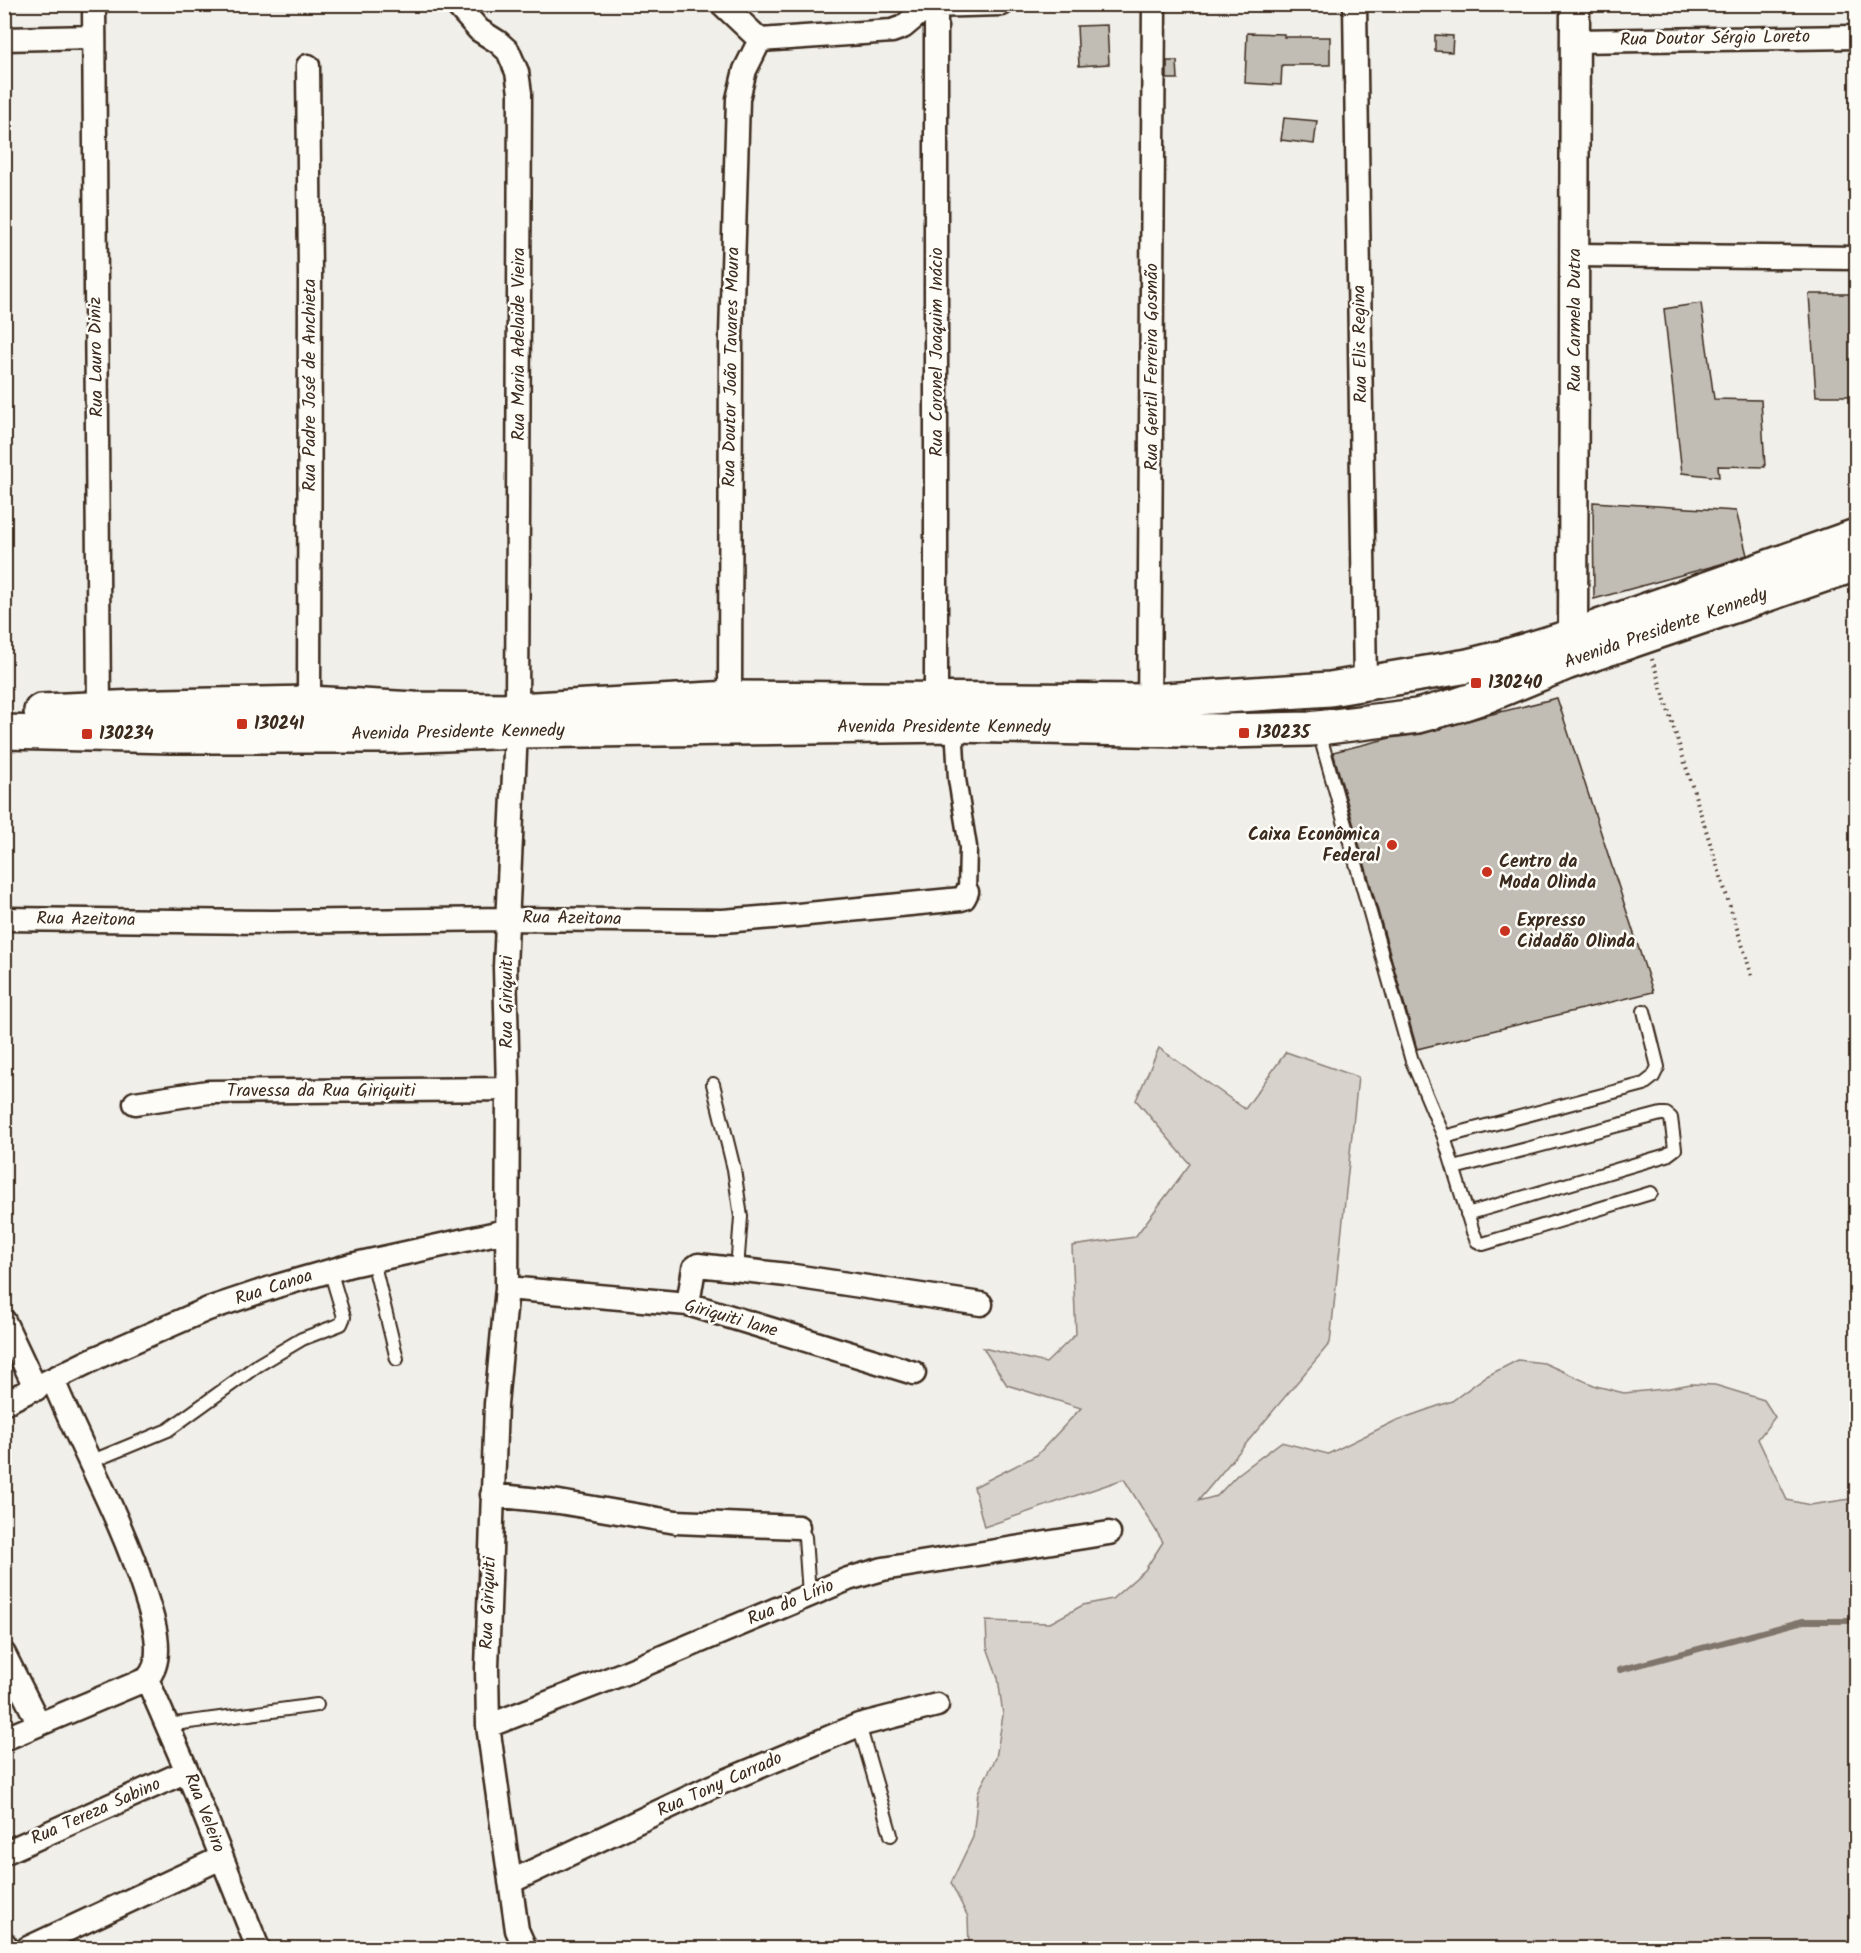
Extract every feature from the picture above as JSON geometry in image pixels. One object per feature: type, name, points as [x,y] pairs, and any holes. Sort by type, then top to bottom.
[{"type":"main road","name":"Avenida Presidente Kennedy","points":[[4,711],[309,703],[414,709],[517,721],[954,725],[1148,716],[1255,695],[1365,684],[1468,666],[1573,636],[1857,536]]},
{"type":"main road","name":"Avenida Presidente Kennedy","points":[[4,732],[183,736],[397,736],[730,698],[936,698],[1148,716],[1223,731],[1317,728],[1417,716],[1458,705],[1566,663],[1857,564]]},
{"type":"street","name":"Rua Lauro Diniz","points":[[94,4],[99,710]]},
{"type":"street","name":"Rua Maria Adelaide Vieira","points":[[456,4],[478,30],[508,51],[517,72],[520,93],[517,721]]},
{"type":"street","points":[[722,4],[760,40],[892,31],[903,27],[929,5],[1002,4]]},
{"type":"street","name":"Rua Gentil Ferreira Gosmão","points":[[1148,716],[1154,4]]},
{"type":"street","name":"Rua Elis Regina","points":[[1354,4],[1365,684]]},
{"type":"street","name":"Rua Carmela Dutra","points":[[1573,636],[1575,4]]},
{"type":"street","name":"Rua Coronel Joaquim Inácio","points":[[929,5],[936,698]]},
{"type":"street","points":[[4,39],[94,37]]},
{"type":"street","name":"Rua Doutor Sérgio Loreto","points":[[1574,41],[1857,38]]},
{"type":"street","name":"Rua Doutor João Tavares Moura","points":[[730,698],[731,336],[738,99],[745,70],[760,40]]},
{"type":"street","name":"Rua Padre José de Anchieta","points":[[308,66],[309,703]]},
{"type":"street","points":[[1575,255],[1857,258]]},
{"type":"street","name":"Rua Giriquiti","points":[[517,721],[505,967],[508,1089],[507,1287],[496,1404],[487,1668],[488,1726],[517,1930],[525,1948]]},
{"type":"street","name":"Rua Azeitona","points":[[4,919],[272,922],[507,919],[723,921],[961,899],[967,892],[968,847],[957,779],[954,725]]},
{"type":"street","name":"Travessa da Rua Giriquiti","points":[[135,1103],[208,1092],[508,1089]]},
{"type":"street","name":"Rua Canoa","points":[[4,1403],[98,1357],[208,1310],[277,1286],[330,1270],[373,1261],[506,1241]]},
{"type":"street","points":[[688,1304],[694,1268],[698,1265],[981,1304]]},
{"type":"street","name":"Giriquiti lane","points":[[507,1287],[688,1304],[914,1373]]},
{"type":"street","points":[[4,1321],[90,1462],[120,1527],[140,1578],[154,1624],[157,1648],[153,1672],[147,1679],[4,1739]]},
{"type":"street","points":[[492,1495],[560,1502],[676,1522],[798,1527]]},
{"type":"street","name":"Rua do Lírio","points":[[488,1726],[622,1674],[848,1579],[883,1569],[1109,1533]]},
{"type":"street","points":[[4,1654],[39,1724]]},
{"type":"street","name":"Rua Veleiro","points":[[147,1679],[188,1771],[254,1947]]},
{"type":"street","name":"Rua Tony Carrado","points":[[510,1882],[711,1787],[859,1725],[937,1705]]},
{"type":"street","name":"Rua Tereza Sabino","points":[[4,1853],[188,1771]]},
{"type":"street","points":[[28,1948],[221,1858]]},
{"type":"street","points":[[4,1943],[7,1948]]},
{"type":"lane","points":[[1317,728],[1412,1061],[1444,1137],[1467,1214],[1478,1241],[1483,1244],[1651,1193]]},
{"type":"lane","points":[[1444,1137],[1644,1084],[1653,1077],[1658,1067],[1644,1011]]},
{"type":"lane","points":[[713,1084],[734,1169],[741,1217],[737,1269]]},
{"type":"lane","points":[[1454,1168],[1661,1114],[1666,1114],[1671,1118],[1676,1149],[1667,1155],[1467,1214]]},
{"type":"lane","points":[[373,1261],[397,1359]]},
{"type":"lane","points":[[90,1462],[168,1430],[258,1365],[302,1339],[340,1324],[344,1317],[330,1270]]},
{"type":"lane","points":[[798,1527],[805,1537],[809,1595]]},
{"type":"lane","points":[[167,1725],[317,1705]]},
{"type":"lane","points":[[859,1725],[891,1834]]},
{"type":"path","points":[[1645,636],[1752,976]]},
{"type":"shaded area","points":[[1159,1048],[1245,1109],[1286,1052],[1358,1077],[1330,1343],[1198,1501],[1217,1496],[1237,1475],[1281,1442],[1328,1454],[1395,1421],[1452,1401],[1485,1377],[1518,1360],[1544,1363],[1596,1386],[1624,1393],[1691,1384],[1715,1385],[1764,1400],[1775,1417],[1758,1439],[1787,1500],[1810,1505],[1850,1499],[1856,1476],[1856,1948],[969,1948],[968,1917],[951,1883],[973,1837],[978,1792],[996,1758],[1003,1715],[998,1678],[987,1647],[986,1621],[1050,1623],[1083,1605],[1112,1599],[1145,1570],[1163,1542],[1124,1479],[984,1527],[974,1487],[1037,1455],[1081,1408],[1007,1385],[983,1348],[1046,1363],[1076,1334],[1072,1246],[1135,1237],[1190,1164],[1136,1100]]},
{"type":"building","points":[[1107,25],[1109,64],[1079,66],[1077,26]]},
{"type":"building","points":[[1247,33],[1284,34],[1284,37],[1330,37],[1330,65],[1282,65],[1281,85],[1245,83]]},
{"type":"building","points":[[1435,35],[1453,36],[1452,52],[1435,51]]},
{"type":"building","points":[[1167,61],[1177,61],[1178,79],[1167,79]]},
{"type":"building","points":[[1284,118],[1317,121],[1314,144],[1281,140]]},
{"type":"building","points":[[1809,294],[1857,294],[1857,396],[1816,396]]},
{"type":"building","points":[[1701,303],[1714,399],[1761,400],[1765,467],[1718,466],[1719,477],[1682,473],[1664,309]]},
{"type":"building","points":[[1593,502],[1736,511],[1747,555],[1594,599]]},
{"type":"building","name":"Centro da Moda Olinda","points":[[1557,698],[1653,992],[1417,1049],[1333,752],[1390,738],[1422,734]]},
{"type":"waterway","points":[[1620,1670],[1803,1621],[1856,1621]]},
{"type":"place","name":"130240","points":[[1476,683]]},
{"type":"place","name":"130241","points":[[242,724]]},
{"type":"place","name":"130235","points":[[1244,733]]},
{"type":"place","name":"130234","points":[[87,734]]},
{"type":"place","name":"Caixa Econômica Federal","points":[[1392,845]]},
{"type":"place","name":"Centro da Moda Olinda","points":[[1487,872]]},
{"type":"place","name":"Expresso Cidadão Olinda","points":[[1505,931]]}]
